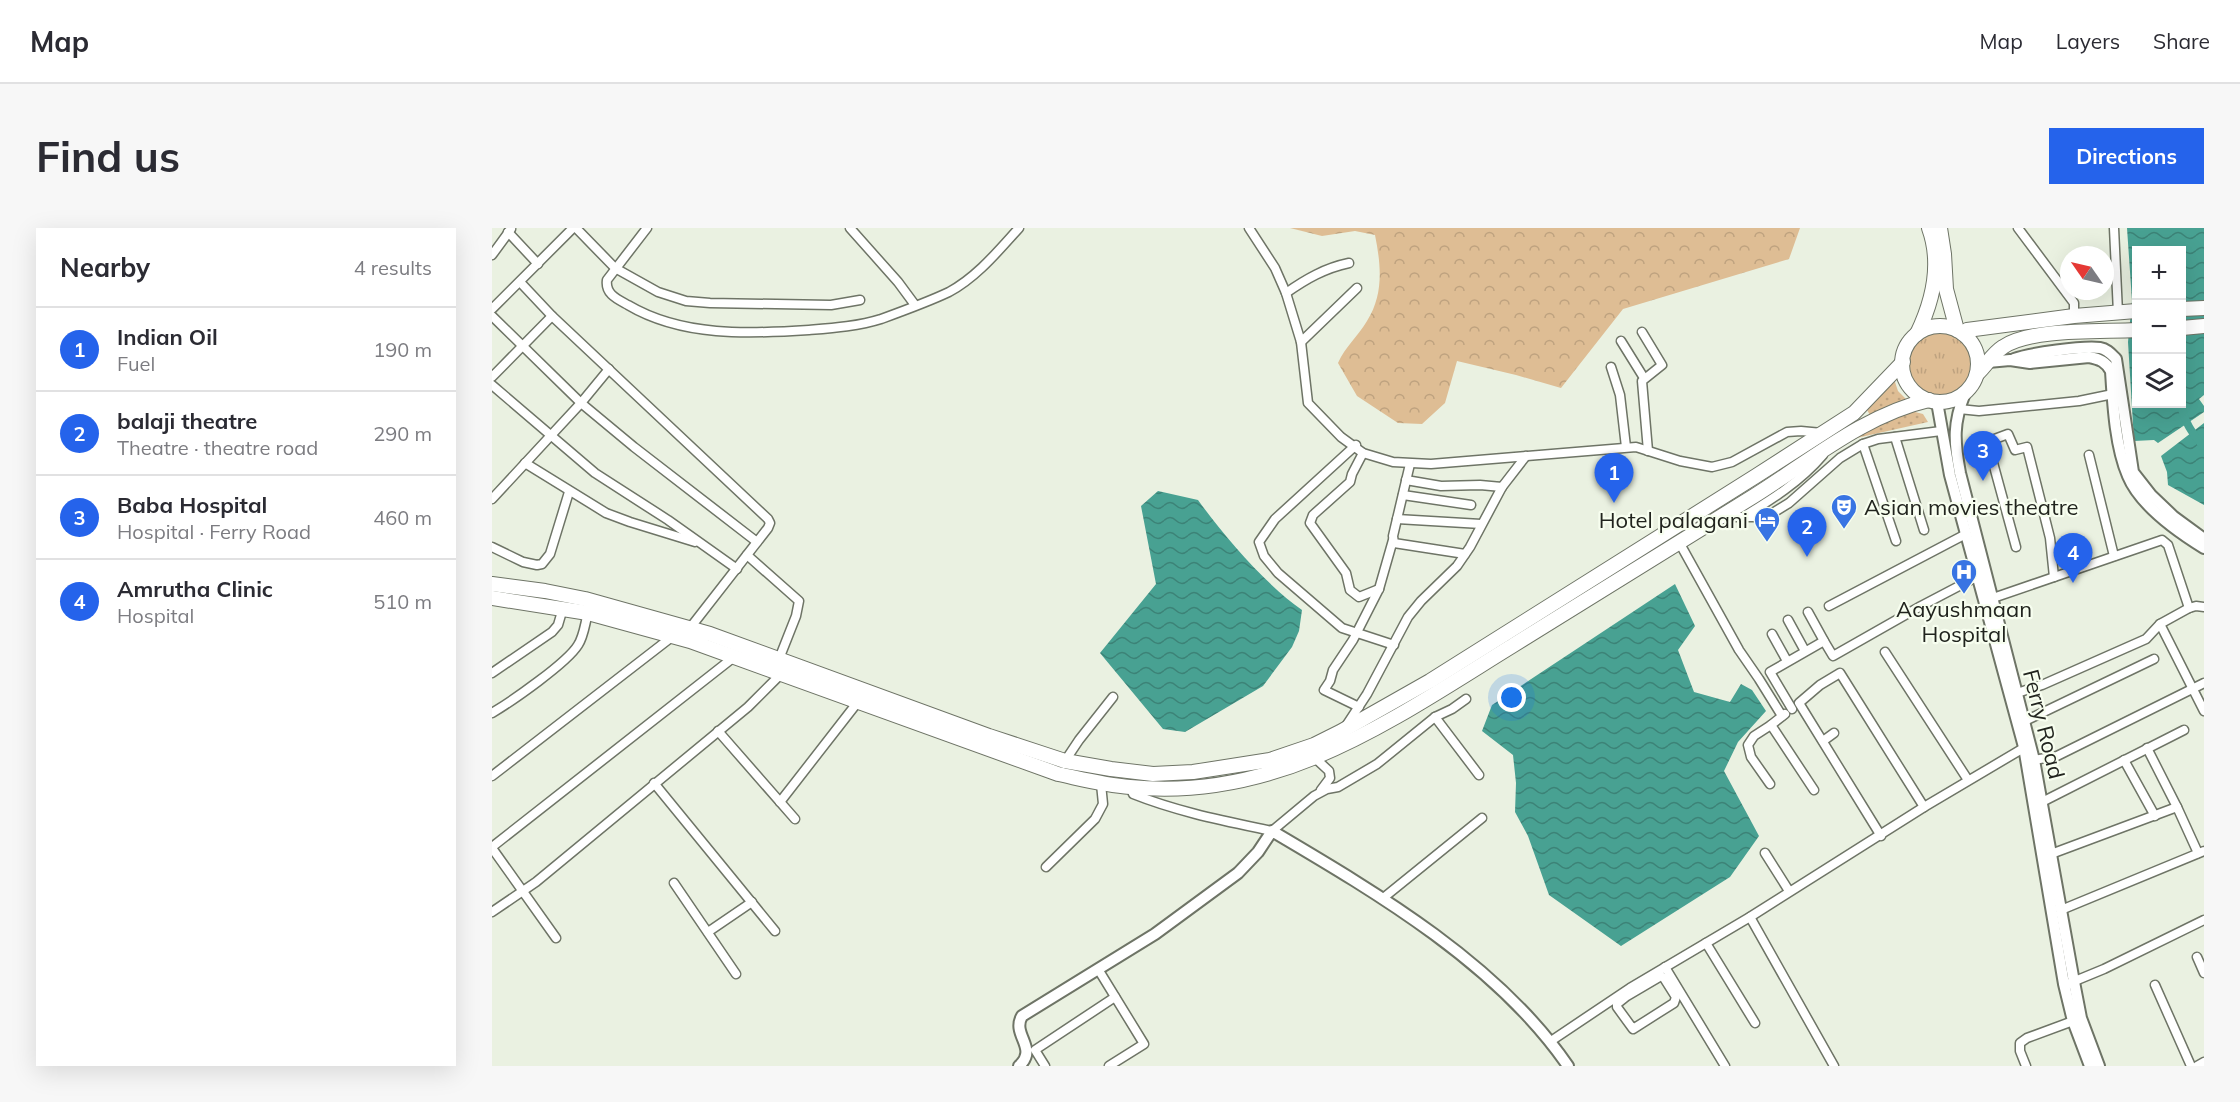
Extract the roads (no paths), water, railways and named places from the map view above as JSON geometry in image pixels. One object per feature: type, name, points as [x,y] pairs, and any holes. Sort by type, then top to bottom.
[{"type":"highway","points":[[1929,228],[1935,255],[1935,284],[1924,321],[1907,347],[1903,362],[1904,372],[1913,390],[1933,401]]},
{"type":"highway","points":[[1940,228],[1946,289],[1960,332]]},
{"type":"highway","points":[[2186,309],[2204,308]]},
{"type":"highway","points":[[1960,332],[2074,316],[2127,312]]},
{"type":"highway","points":[[1917,334],[1937,326],[1960,332],[1973,344],[1977,354],[1977,374]]},
{"type":"highway","points":[[2186,328],[2204,326]]},
{"type":"highway","points":[[492,598],[588,613],[673,636],[1058,774],[1131,787],[1194,787],[1227,782],[1277,772],[1315,758],[1382,727],[1721,517],[1831,446],[1888,413],[1933,401],[1952,400],[1965,393],[1977,374],[2005,346],[2020,339],[2038,335],[2132,330]]},
{"type":"highway","points":[[492,584],[585,599],[690,628],[989,736],[1065,761],[1153,774],[1193,772],[1270,760],[1314,745],[1430,681],[1823,433],[1865,404],[1903,362]]},
{"type":"street","points":[[492,309],[575,228],[615,268],[658,292],[686,300],[710,303],[831,305],[860,300]]},
{"type":"street","points":[[647,228],[607,280],[606,285],[613,297],[640,313],[698,329],[730,333],[836,328],[880,319],[949,291],[972,276],[1019,228]]},
{"type":"street","points":[[850,228],[898,282],[915,305]]},
{"type":"street","points":[[1249,228],[1275,268],[1286,292],[1301,342],[1308,404],[1341,436],[1363,453],[1393,462],[1410,464],[1626,447],[1701,465],[1721,466],[1787,432],[1823,433]]},
{"type":"street","points":[[2018,228],[2074,303],[2074,316]]},
{"type":"street","points":[[2114,228],[2127,312]]},
{"type":"street","points":[[492,254],[510,230],[538,264]]},
{"type":"street","points":[[1286,292],[1323,271],[1349,263]]},
{"type":"street","points":[[520,282],[552,316],[770,523],[690,628]]},
{"type":"street","points":[[1301,342],[1358,288]]},
{"type":"street","points":[[492,316],[581,403],[757,542]]},
{"type":"street","points":[[492,377],[552,316]]},
{"type":"street","points":[[1642,332],[1662,365],[1644,378],[1641,388],[1648,451]]},
{"type":"street","points":[[1621,341],[1644,378]]},
{"type":"street","points":[[1988,362],[2010,360],[2039,353],[2101,348],[2109,351],[2116,359],[2133,472],[2146,489],[2174,517],[2204,539]]},
{"type":"street","points":[[2010,360],[2030,363],[2096,358],[2107,364],[2111,371],[2122,460],[2128,478],[2138,493],[2168,523],[2204,548]]},
{"type":"street","points":[[1611,367],[1620,395],[1626,447]]},
{"type":"street","points":[[492,499],[581,403],[609,369]]},
{"type":"street","points":[[492,385],[595,473],[737,569]]},
{"type":"street","name":"Ferry Road","points":[[1965,393],[1959,409],[1954,437],[1955,474],[1966,534],[1981,575],[1993,598],[2013,690],[2025,721],[2027,746],[2034,760],[2061,910],[2073,1021],[2090,1066]]},
{"type":"street","points":[[1959,409],[1979,411],[2079,401],[2113,394]]},
{"type":"street","name":"Ferry Road","points":[[1933,401],[1955,474],[2027,746],[2069,983],[2099,1066]]},
{"type":"street","points":[[1721,517],[1766,517],[1785,506],[1814,483],[1840,458],[1863,444],[1878,439],[1941,431]]},
{"type":"street","points":[[2016,547],[1989,448],[1992,440],[2008,434],[2015,450],[2027,447],[2050,538],[2054,577]]},
{"type":"street","points":[[1895,437],[1924,530]]},
{"type":"street","points":[[1863,444],[1896,540]]},
{"type":"street","points":[[1356,446],[1275,519],[1259,542],[1264,556],[1278,573],[1342,628],[1394,645]]},
{"type":"street","points":[[1740,518],[1767,503],[1808,472],[1831,446]]},
{"type":"street","points":[[1363,453],[1350,482],[1313,515],[1310,523],[1346,573],[1350,590],[1359,597],[1379,589]]},
{"type":"street","points":[[2089,455],[2114,556]]},
{"type":"street","points":[[1340,732],[1359,708],[1408,617],[1421,601],[1449,576],[1465,554],[1502,487],[1526,456]]},
{"type":"street","points":[[525,463],[569,492],[619,519],[701,543]]},
{"type":"street","points":[[1359,708],[1324,690],[1379,589],[1410,464]]},
{"type":"street","points":[[1406,480],[1441,486],[1479,484],[1502,487]]},
{"type":"street","points":[[492,547],[523,562],[537,566],[542,564],[549,554],[569,492]]},
{"type":"street","points":[[1402,495],[1471,505]]},
{"type":"street","points":[[1397,519],[1481,524]]},
{"type":"street","points":[[1829,606],[1966,534]]},
{"type":"street","points":[[1393,540],[1398,544],[1465,554]]},
{"type":"street","points":[[1993,598],[2158,540],[2166,542],[2189,609]]},
{"type":"street","points":[[1679,542],[1739,650],[1782,716]]},
{"type":"street","points":[[747,555],[799,601],[796,616],[778,658]]},
{"type":"street","points":[[1808,612],[1833,656],[1981,575]]},
{"type":"street","points":[[2013,690],[2042,685],[2146,639],[2160,624],[2189,609],[2196,606],[2204,607]]},
{"type":"street","points":[[492,673],[552,632],[558,625],[563,608]]},
{"type":"street","points":[[492,713],[572,653],[580,641],[588,613]]},
{"type":"street","points":[[1788,620],[1805,651]]},
{"type":"street","points":[[2160,624],[2204,711]]},
{"type":"street","points":[[1772,634],[1787,661]]},
{"type":"street","points":[[492,776],[673,636]]},
{"type":"street","points":[[1824,640],[1770,672],[1823,741],[1881,836]]},
{"type":"street","points":[[1885,652],[1968,780]]},
{"type":"street","points":[[556,938],[492,848],[734,657]]},
{"type":"street","points":[[2025,721],[2154,659]]},
{"type":"street","points":[[1770,784],[1751,757],[1748,745],[1754,736],[1820,685],[1840,673],[1924,807]]},
{"type":"street","points":[[492,912],[523,891],[748,707],[780,675]]},
{"type":"street","points":[[2034,760],[2057,756],[2204,683]]},
{"type":"street","points":[[1065,761],[1113,697]]},
{"type":"street","points":[[1314,796],[1327,789],[1338,787],[1377,764],[1435,717],[1466,699]]},
{"type":"street","points":[[780,802],[857,703]]},
{"type":"street","points":[[1435,717],[1479,775]]},
{"type":"street","points":[[1771,725],[1814,790]]},
{"type":"street","points":[[2042,802],[2184,730]]},
{"type":"street","points":[[718,731],[795,819]]},
{"type":"street","points":[[1823,741],[1834,733]]},
{"type":"street","points":[[1626,994],[1617,1007],[1631,1028],[1635,1029],[1676,1000],[1663,978],[1665,968],[1968,780],[2027,746]]},
{"type":"street","points":[[2061,910],[2201,852],[2147,748]]},
{"type":"street","points":[[1019,1066],[1027,1057],[1027,1050],[1019,1028],[1022,1016],[1155,934],[1238,873],[1258,852],[1272,831],[1314,796],[1330,778],[1326,766],[1315,758]]},
{"type":"street","points":[[2124,760],[2155,816]]},
{"type":"street","points":[[654,783],[775,930]]},
{"type":"street","points":[[1046,867],[1095,819],[1103,804],[1101,783]]},
{"type":"street","points":[[1131,787],[1133,794],[1151,801],[1272,831],[1382,898],[1483,973],[1551,1041],[1568,1066]]},
{"type":"street","points":[[2051,854],[2177,807]]},
{"type":"street","points":[[1382,898],[1482,818]]},
{"type":"street","points":[[1766,853],[1789,891]]},
{"type":"street","points":[[674,883],[736,974]]},
{"type":"street","points":[[708,932],[752,902]]},
{"type":"street","points":[[1750,916],[1834,1066]]},
{"type":"street","points":[[2069,983],[2104,969],[2204,920]]},
{"type":"street","points":[[1706,943],[1755,1023]]},
{"type":"street","points":[[2197,957],[2204,973]]},
{"type":"street","points":[[1665,968],[1663,978],[1725,1066]]},
{"type":"street","points":[[1098,969],[1144,1044],[1109,1066]]},
{"type":"street","points":[[1551,1041],[1626,994],[1663,978]]},
{"type":"street","points":[[2155,985],[2192,1066]]},
{"type":"street","points":[[1045,1066],[1035,1050],[1115,997]]},
{"type":"street","points":[[2026,1066],[2020,1051],[2020,1043],[2027,1038],[2073,1021]]},
{"type":"street","points":[[2197,1066],[2204,1062]]},
{"type":"water","points":[[2127,228],[2204,228],[2204,395],[2199,399],[2204,406],[2204,412],[2158,443],[2154,440],[2134,441],[2132,408],[2186,408],[2186,246],[2132,246],[2132,301]]},
{"type":"water","points":[[2132,301],[2132,408],[2128,342]]},
{"type":"water","points":[[2204,423],[2204,505],[2168,485],[2167,472],[2161,456]]},
{"type":"water","points":[[1158,491],[1198,500],[1246,559],[1288,600],[1302,610],[1299,631],[1292,647],[1263,686],[1185,732],[1163,729],[1100,653],[1156,584],[1141,506]]},
{"type":"water","points":[[1675,584],[1695,626],[1678,650],[1694,692],[1730,702],[1741,684],[1752,690],[1766,711],[1738,742],[1724,771],[1759,836],[1730,877],[1621,946],[1549,895],[1528,836],[1515,812],[1516,783],[1513,755],[1482,731],[1492,705]]},
{"type":"waterway","points":[[2182,408],[2189,427],[2204,447]]},
{"type":"place","name":"Baba Hospital","points":[[1983,481]]},
{"type":"place","name":"Indian Oil","points":[[1614,503]]},
{"type":"place","name":"Asian movies theatre","points":[[1844,530]]},
{"type":"place","name":"Hotel palagani","points":[[1767,543]]},
{"type":"place","name":"balaji theatre","points":[[1807,557]]},
{"type":"place","name":"Amrutha Clinic","points":[[2073,583]]},
{"type":"place","name":"Aayushmaan Hospital","points":[[1964,595]]}]
